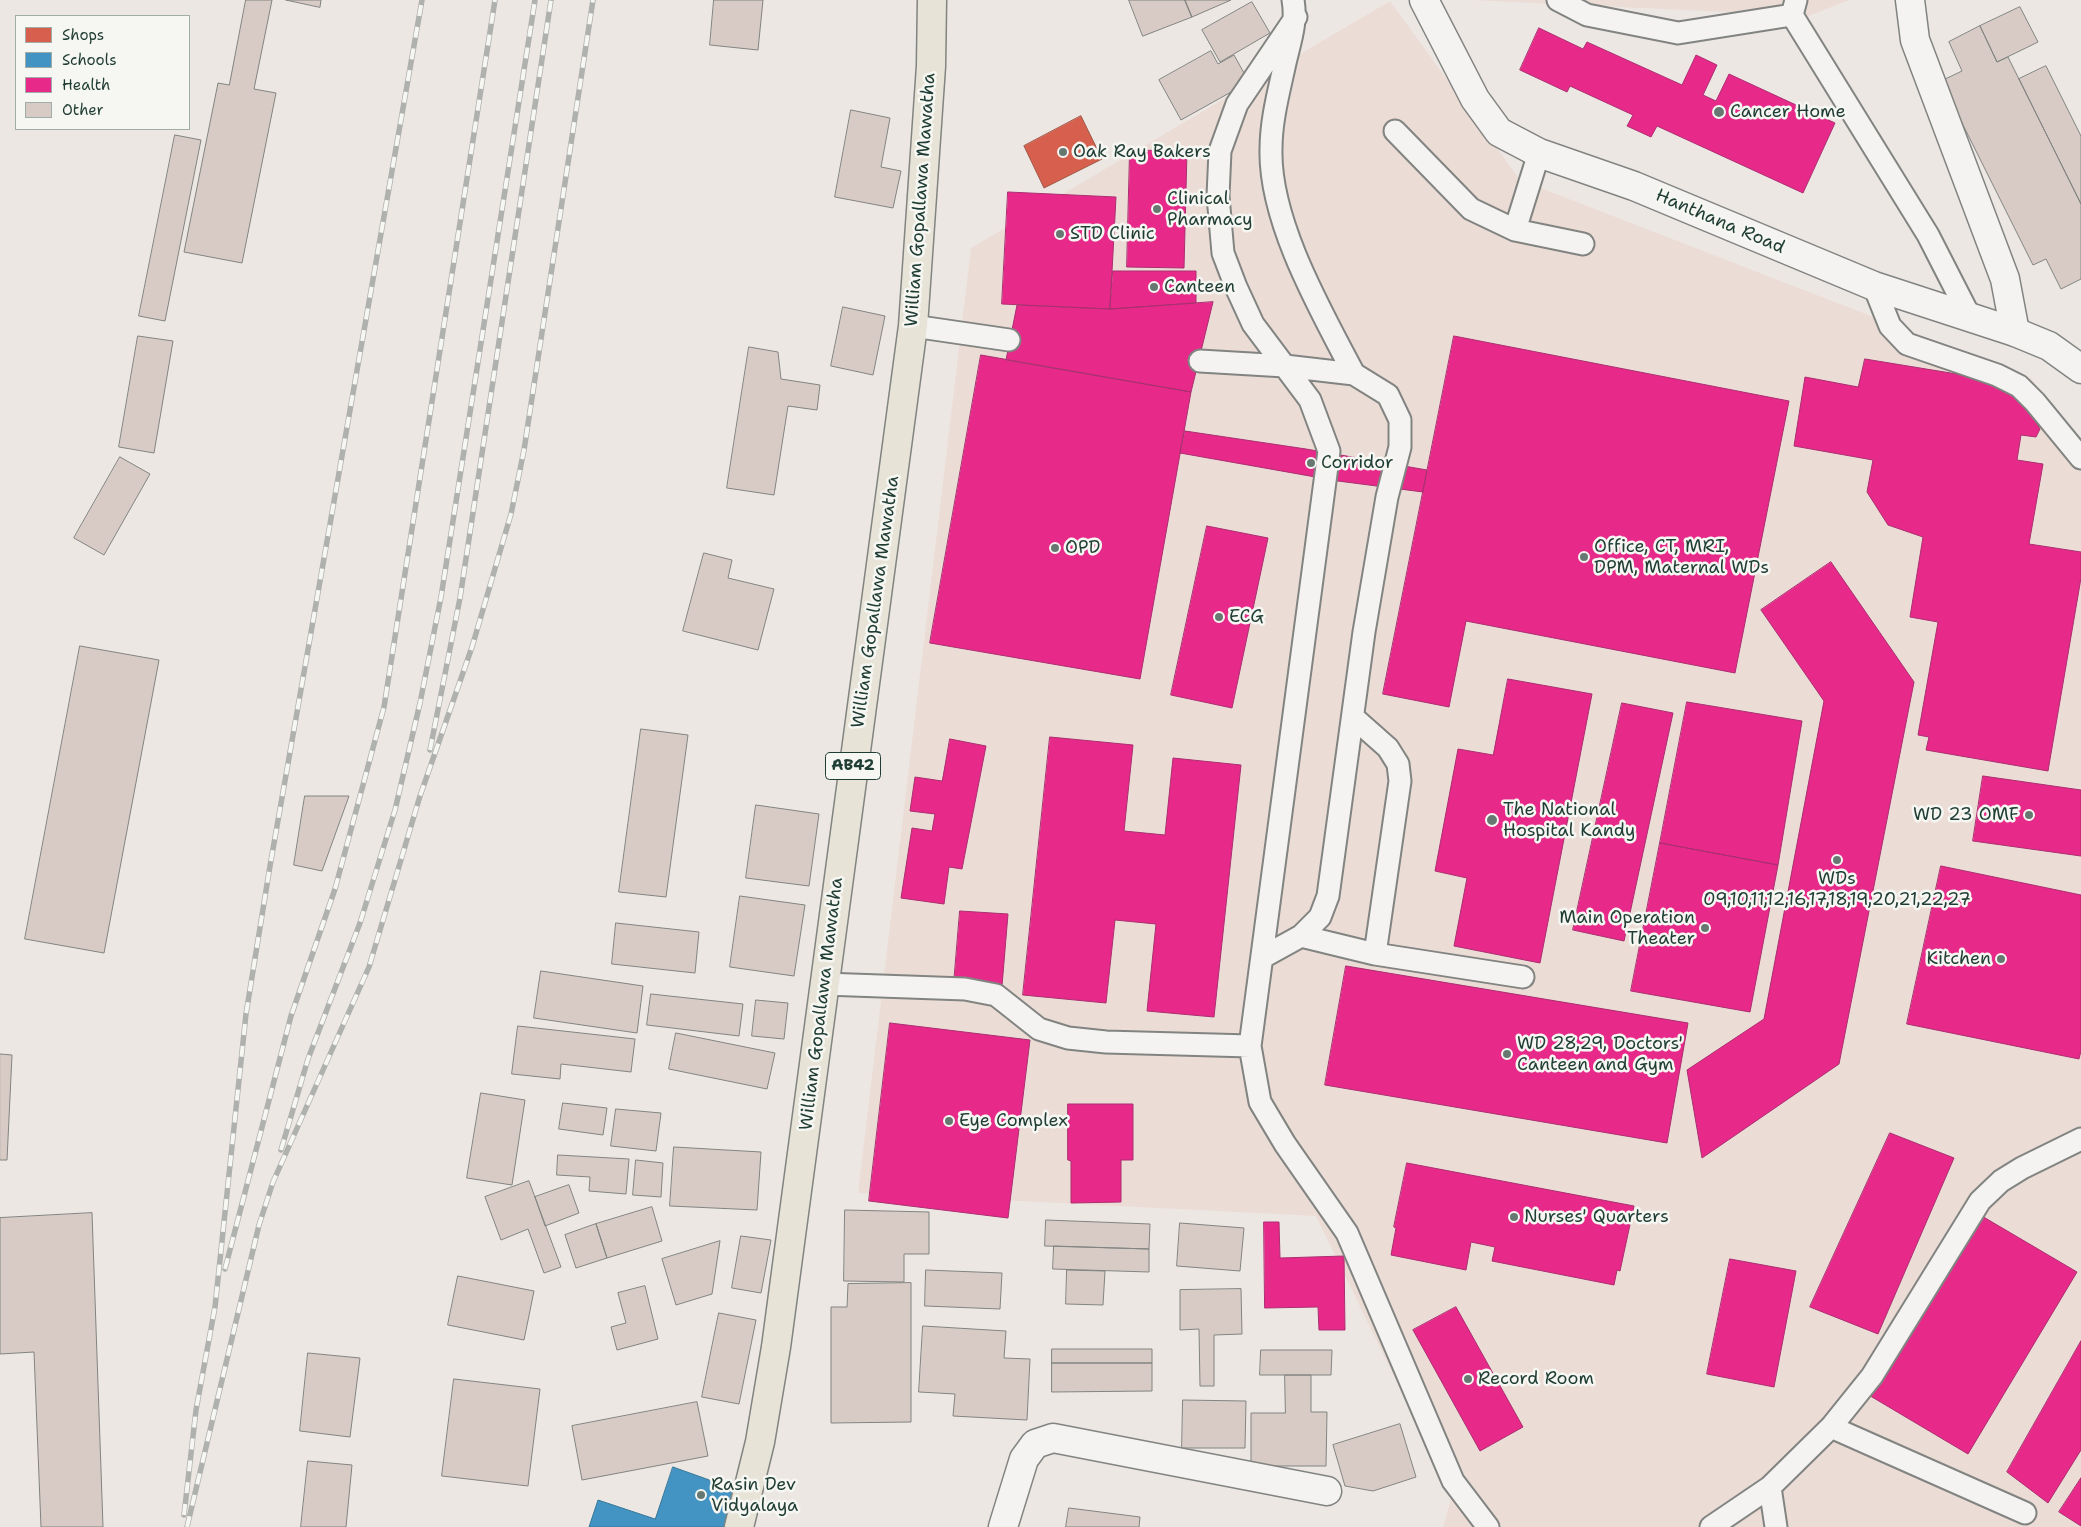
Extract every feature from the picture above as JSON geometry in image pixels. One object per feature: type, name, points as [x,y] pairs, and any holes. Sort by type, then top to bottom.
[{"type":"main road","name":"William Gopallawa Mawatha","points":[[739,1527],[760,1442],[776,1347],[912,326],[931,66],[932,0]]},
{"type":"street","name":"Hanthana Road","points":[[1424,0],[1475,99],[1499,132],[1539,153],[1634,186],[1874,286],[2015,332],[2049,346],[2081,369]]},
{"type":"street","points":[[1910,0],[1915,40],[2005,279],[2015,332]]},
{"type":"street","points":[[1002,1527],[1024,1460],[1035,1444],[1053,1438],[1327,1491]]},
{"type":"lane","points":[[1558,0],[1587,15],[1678,33],[1794,8],[1928,235],[1970,317]]},
{"type":"lane","points":[[1295,9],[1237,104],[1220,151],[1218,196],[1223,253],[1236,287],[1253,324],[1310,400],[1329,450],[1250,1046],[1260,1102],[1285,1144],[1347,1233],[1453,1481],[1488,1527]]},
{"type":"lane","points":[[1295,9],[1275,105],[1270,150],[1275,192],[1289,239],[1311,292],[1354,374]]},
{"type":"lane","points":[[1394,131],[1471,208],[1514,230],[1583,244]]},
{"type":"lane","points":[[1514,230],[1539,153]]},
{"type":"lane","points":[[1874,286],[1890,326],[1906,344],[1997,375],[2019,386],[2036,402],[2081,458]]},
{"type":"lane","points":[[912,326],[1009,340]]},
{"type":"lane","points":[[1200,361],[1285,366],[1354,374],[1388,395],[1400,420],[1400,447],[1387,497],[1364,632],[1328,896],[1320,917],[1301,936],[1263,957]]},
{"type":"lane","points":[[1353,716],[1388,748],[1398,764],[1400,781],[1375,954]]},
{"type":"lane","points":[[1301,936],[1375,954],[1523,977]]},
{"type":"lane","points":[[824,984],[965,989],[996,995],[1039,1029],[1068,1038],[1106,1042],[1250,1046]]},
{"type":"lane","points":[[1711,1527],[1770,1487],[1831,1427],[1872,1376],[1980,1201],[2001,1181],[2081,1139]]},
{"type":"lane","points":[[1831,1427],[2025,1513]]},
{"type":"lane","points":[[1770,1487],[1776,1527]]},
{"type":"shaded area","points":[[1472,0],[1849,0],[1809,16]]},
{"type":"shaded area","name":"The National Hospital Kandy","points":[[1390,1],[1520,180],[2031,378],[2081,447],[2081,1527],[1443,1527],[1452,1496],[1316,1216],[858,1193],[971,248]]},
{"type":"building: Shops","name":"Oak Ray Bakers","points":[[1081,116],[1102,159],[1044,188],[1024,146]]},
{"type":"building: Schools","name":"Rasin Dev Vidyalaya","points":[[673,1467],[740,1491],[728,1527],[589,1527],[598,1500],[655,1519]]},
{"type":"building: Health","name":"Cancer Home","points":[[1539,28],[1583,49],[1587,42],[1682,85],[1696,55],[1717,65],[1703,95],[1716,101],[1729,74],[1835,123],[1803,193],[1657,126],[1651,137],[1627,126],[1633,115],[1570,86],[1567,92],[1520,70]]},
{"type":"building: Health","name":"Clinical Pharmacy","points":[[1130,150],[1187,151],[1184,268],[1127,267]]},
{"type":"building: Health","name":"STD Clinic","points":[[1008,192],[1116,197],[1110,309],[1002,304]]},
{"type":"building: Health","name":"Canteen","points":[[1113,271],[1196,271],[1196,303],[1110,309]]},
{"type":"building: Health","points":[[1213,302],[1191,392],[1006,360],[1017,305],[1110,309]]},
{"type":"building: Health","name":"Office, CT, MRI, DPM, Maternal WDs","points":[[1454,336],[1789,401],[1735,673],[1466,621],[1449,707],[1383,694]]},
{"type":"building: Health","name":"OPD","points":[[981,355],[1191,392],[1140,679],[930,643]]},
{"type":"building: Health","points":[[1865,359],[1981,378],[2017,391],[2040,429],[2036,437],[2021,435],[2017,460],[2043,464],[2029,544],[2081,552],[2081,578],[2048,771],[1926,750],[1929,737],[1918,735],[1938,622],[1910,617],[1923,537],[1888,525],[1867,492],[1873,460],[1794,446],[1805,377],[1858,387]]},
{"type":"building: Health","name":"Corridor","points":[[1185,431],[1427,470],[1423,492],[1338,481],[1180,453]]},
{"type":"building: Health","name":"ECG","points":[[1207,526],[1268,538],[1232,708],[1171,695]]},
{"type":"building: Health","name":"WDs 09,10,11,12,16,17,18,19,20,21,22,27","points":[[1831,562],[1914,682],[1839,1064],[1702,1158],[1687,1070],[1764,1019],[1824,701],[1761,610]]},
{"type":"building: Health","points":[[1508,679],[1592,694],[1540,963],[1454,946],[1467,878],[1435,871],[1458,749],[1493,755]]},
{"type":"building: Health","points":[[1687,702],[1802,721],[1778,865],[1660,843]]},
{"type":"building: Health","points":[[1622,703],[1673,713],[1624,941],[1573,930]]},
{"type":"building: Health","points":[[1050,737],[1133,745],[1124,831],[1165,835],[1173,758],[1241,765],[1214,1017],[1147,1011],[1156,924],[1115,920],[1106,1003],[1023,995]]},
{"type":"building: Health","points":[[950,739],[986,746],[962,869],[949,867],[944,904],[901,898],[912,828],[932,831],[935,814],[910,811],[915,777],[942,781]]},
{"type":"building: Health","name":"WD 23 OMF","points":[[1983,776],[2081,790],[2081,856],[1973,841]]},
{"type":"building: Health","name":"Main Operation Theater","points":[[1660,843],[1778,865],[1750,1012],[1631,991]]},
{"type":"building: Health","name":"Kitchen","points":[[1941,866],[2081,895],[2081,1051],[2079,1059],[1907,1024]]},
{"type":"building: Health","points":[[960,911],[1008,914],[1002,986],[954,983]]},
{"type":"building: Health","name":"WD 28,29, Doctors' Canteen and Gym","points":[[1346,966],[1688,1023],[1667,1143],[1325,1085]]},
{"type":"building: Health","name":"Eye Complex","points":[[890,1023],[1030,1040],[1008,1218],[869,1201]]},
{"type":"building: Health","points":[[1068,1104],[1133,1104],[1133,1160],[1121,1160],[1121,1202],[1071,1203],[1071,1161],[1068,1160]]},
{"type":"building: Health","points":[[1890,1133],[1954,1158],[1878,1334],[1810,1307]]},
{"type":"building: Health","name":"Nurses' Quarters","points":[[1407,1163],[1634,1206],[1620,1271],[1617,1270],[1614,1285],[1492,1261],[1495,1247],[1471,1242],[1466,1270],[1391,1255],[1396,1228],[1394,1227]]},
{"type":"building: Health","points":[[1975,1212],[2077,1272],[1968,1454],[1867,1394]]},
{"type":"building: Health","points":[[1264,1222],[1279,1222],[1280,1258],[1344,1256],[1345,1330],[1319,1330],[1318,1307],[1265,1308]]},
{"type":"building: Health","points":[[1730,1259],[1796,1271],[1774,1387],[1707,1374]]},
{"type":"building: Health","name":"Record Room","points":[[1456,1307],[1523,1427],[1480,1451],[1413,1330]]},
{"type":"building: Health","points":[[2081,1341],[2081,1450],[2048,1503],[2007,1472]]},
{"type":"building: Health","points":[[2081,1478],[2081,1526],[2059,1512]]},
{"type":"building: Other","points":[[246,0],[272,0],[254,89],[276,93],[242,263],[184,252],[218,83],[229,85]]},
{"type":"building: Other","points":[[286,0],[321,0],[320,7]]},
{"type":"building: Other","points":[[714,0],[763,0],[758,50],[710,45]]},
{"type":"building: Other","points":[[1129,0],[1185,0],[1192,17],[1143,36]]},
{"type":"building: Other","points":[[1185,0],[1231,0],[1192,17]]},
{"type":"building: Other","points":[[1252,2],[1270,33],[1220,62],[1202,30]]},
{"type":"building: Other","points":[[2020,7],[2038,42],[1997,62],[1980,26]]},
{"type":"building: Other","points":[[1980,26],[1997,62],[2008,57],[2081,204],[2081,279],[2061,289],[2046,259],[2033,265],[1941,81],[1962,71],[1949,42]]},
{"type":"building: Other","points":[[1211,51],[1218,64],[1234,55],[1249,82],[1181,120],[1159,80]]},
{"type":"building: Other","points":[[2046,66],[2081,136],[2081,204],[2019,79]]},
{"type":"building: Other","points":[[851,110],[890,118],[881,167],[901,171],[893,208],[835,197]]},
{"type":"building: Other","points":[[175,135],[201,140],[165,321],[139,316]]},
{"type":"building: Other","points":[[843,307],[885,316],[873,375],[831,366]]},
{"type":"building: Other","points":[[138,336],[173,341],[154,453],[119,447]]},
{"type":"building: Other","points":[[749,347],[778,352],[781,379],[820,385],[817,410],[788,406],[774,495],[727,488]]},
{"type":"building: Other","points":[[120,457],[150,474],[104,555],[74,538]]},
{"type":"building: Other","points":[[704,553],[732,560],[728,578],[774,589],[758,650],[683,631]]},
{"type":"building: Other","points":[[80,646],[159,660],[104,953],[25,939]]},
{"type":"building: Other","points":[[641,729],[688,735],[666,897],[619,892]]},
{"type":"building: Other","points":[[305,796],[349,796],[322,871],[294,865]]},
{"type":"building: Other","points":[[756,805],[819,814],[809,886],[746,878]]},
{"type":"building: Other","points":[[740,896],[805,905],[794,976],[730,967]]},
{"type":"building: Other","points":[[616,923],[699,932],[695,973],[612,964]]},
{"type":"building: Other","points":[[541,971],[643,986],[637,1033],[534,1018]]},
{"type":"building: Other","points":[[651,994],[743,1004],[739,1036],[647,1025]]},
{"type":"building: Other","points":[[756,1000],[788,1003],[784,1039],[752,1036]]},
{"type":"building: Other","points":[[518,1026],[635,1039],[631,1072],[561,1064],[560,1079],[512,1074]]},
{"type":"building: Other","points":[[676,1033],[775,1053],[767,1089],[669,1069]]},
{"type":"building: Other","points":[[0,1054],[12,1055],[7,1160],[0,1160]]},
{"type":"building: Other","points":[[481,1093],[525,1100],[512,1185],[467,1178]]},
{"type":"building: Other","points":[[563,1103],[607,1108],[603,1135],[559,1129]]},
{"type":"building: Other","points":[[616,1109],[661,1113],[656,1151],[611,1146]]},
{"type":"building: Other","points":[[674,1147],[761,1152],[757,1210],[670,1206]]},
{"type":"building: Other","points":[[558,1155],[629,1159],[626,1194],[589,1191],[590,1177],[557,1175]]},
{"type":"building: Other","points":[[636,1160],[663,1163],[661,1197],[633,1195]]},
{"type":"building: Other","points":[[529,1181],[561,1267],[544,1273],[528,1229],[501,1240],[485,1197]]},
{"type":"building: Other","points":[[569,1185],[579,1213],[545,1226],[535,1197]]},
{"type":"building: Other","points":[[652,1207],[662,1241],[607,1258],[596,1224]]},
{"type":"building: Other","points":[[845,1210],[929,1212],[929,1254],[904,1254],[904,1282],[844,1281]]},
{"type":"building: Other","points":[[92,1213],[103,1527],[41,1527],[34,1352],[0,1354],[0,1218]]},
{"type":"building: Other","points":[[1046,1220],[1150,1224],[1149,1249],[1045,1246]]},
{"type":"building: Other","points":[[1180,1223],[1244,1228],[1240,1271],[1177,1266]]},
{"type":"building: Other","points":[[596,1224],[607,1258],[576,1268],[565,1235]]},
{"type":"building: Other","points":[[741,1236],[771,1240],[761,1293],[732,1288]]},
{"type":"building: Other","points":[[720,1241],[712,1294],[676,1305],[662,1259]]},
{"type":"building: Other","points":[[1054,1246],[1149,1249],[1149,1272],[1053,1269]]},
{"type":"building: Other","points":[[926,1270],[1002,1273],[1000,1309],[925,1306]]},
{"type":"building: Other","points":[[1067,1270],[1105,1271],[1103,1305],[1066,1304]]},
{"type":"building: Other","points":[[458,1276],[534,1291],[524,1340],[448,1325]]},
{"type":"building: Other","points":[[911,1283],[911,1422],[831,1423],[831,1307],[847,1307],[848,1284]]},
{"type":"building: Other","points":[[645,1286],[658,1339],[617,1350],[611,1327],[626,1323],[618,1293]]},
{"type":"building: Other","points":[[1241,1289],[1242,1334],[1214,1335],[1214,1386],[1200,1386],[1199,1329],[1180,1330],[1180,1290]]},
{"type":"building: Other","points":[[719,1313],[756,1320],[739,1404],[702,1397]]},
{"type":"building: Other","points":[[923,1326],[1006,1331],[1004,1358],[1030,1359],[1027,1420],[953,1416],[955,1394],[919,1392]]},
{"type":"building: Other","points":[[1052,1349],[1152,1349],[1152,1363],[1052,1363]]},
{"type":"building: Other","points":[[1261,1350],[1332,1350],[1331,1375],[1260,1375]]},
{"type":"building: Other","points":[[308,1353],[360,1358],[350,1437],[300,1431]]},
{"type":"building: Other","points":[[1052,1363],[1152,1363],[1152,1391],[1052,1392]]},
{"type":"building: Other","points":[[1285,1375],[1311,1375],[1311,1412],[1327,1412],[1326,1466],[1251,1466],[1251,1413],[1285,1413]]},
{"type":"building: Other","points":[[454,1379],[540,1389],[528,1486],[442,1476]]},
{"type":"building: Other","points":[[1183,1400],[1246,1401],[1245,1448],[1182,1448]]},
{"type":"building: Other","points":[[697,1402],[708,1456],[582,1480],[572,1426]]},
{"type":"building: Other","points":[[1400,1424],[1416,1477],[1373,1491],[1345,1486],[1333,1445]]},
{"type":"building: Other","points":[[308,1461],[352,1465],[346,1527],[301,1527]]},
{"type":"building: Other","points":[[1069,1508],[1140,1517],[1139,1527],[1066,1527]]},
{"type":"railway","points":[[184,1515],[196,1410],[215,1307],[246,1014],[270,866],[422,0]]},
{"type":"railway","points":[[225,1269],[291,1016],[335,889],[384,707],[495,0]]},
{"type":"railway","points":[[281,1150],[308,1059],[360,923],[395,810],[420,703],[441,597],[535,0]]},
{"type":"railway","points":[[430,750],[460,598],[551,0]]},
{"type":"railway","points":[[187,1527],[259,1225],[273,1182],[369,967],[420,796],[472,647],[511,514],[524,450],[593,0]]},
{"type":"place","name":"Cancer Home","points":[[1719,112]]},
{"type":"place","name":"Oak Ray Bakers","points":[[1063,152]]},
{"type":"place","name":"Clinical Pharmacy","points":[[1157,209]]},
{"type":"place","name":"STD Clinic","points":[[1060,234]]},
{"type":"place","name":"Canteen","points":[[1154,287]]},
{"type":"place","name":"Corridor","points":[[1311,463]]},
{"type":"place","name":"OPD","points":[[1055,548]]},
{"type":"place","name":"Office, CT, MRI, DPM, Maternal WDs","points":[[1584,557]]},
{"type":"place","name":"ECG","points":[[1219,617]]},
{"type":"place","name":"WD 23 OMF","points":[[2029,815]]},
{"type":"place","name":"The National Hospital Kandy","points":[[1492,820]]},
{"type":"place","name":"WDs 09,10,11,12,16,17,18,19,20,21,22,27","points":[[1837,860]]},
{"type":"place","name":"Main Operation Theater","points":[[1705,928]]},
{"type":"place","name":"Kitchen","points":[[2001,959]]},
{"type":"place","name":"WD 28,29, Doctors' Canteen and Gym","points":[[1507,1054]]},
{"type":"place","name":"Eye Complex","points":[[949,1121]]},
{"type":"place","name":"Nurses' Quarters","points":[[1514,1217]]},
{"type":"place","name":"Record Room","points":[[1468,1379]]},
{"type":"place","name":"Rasin Dev Vidyalaya","points":[[701,1495]]}]
